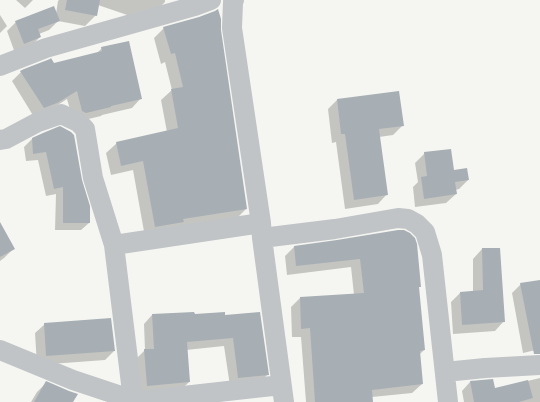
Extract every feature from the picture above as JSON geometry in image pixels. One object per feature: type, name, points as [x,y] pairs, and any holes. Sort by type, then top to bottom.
[{"type":"street","points":[[0,66],[46,48],[181,10],[211,0]]},
{"type":"street","points":[[0,350],[73,380],[133,401],[283,393],[262,230],[232,28],[234,0]]},
{"type":"street","points":[[0,140],[6,139],[38,122],[61,114],[78,122],[85,129],[93,178],[114,245],[133,401]]},
{"type":"street","points":[[114,245],[262,230],[335,229],[398,218],[408,219],[417,224],[425,232],[432,255],[448,402]]},
{"type":"street","points":[[445,372],[540,365]]},
{"type":"building","points":[[67,0],[100,0],[97,16],[65,10]]},
{"type":"building","points":[[54,6],[60,21],[38,29],[41,37],[24,44],[15,21]]},
{"type":"building","points":[[218,9],[221,19],[221,30],[247,209],[183,219],[184,222],[155,227],[143,161],[121,166],[116,142],[178,128],[171,89],[183,87],[175,53],[171,54],[163,27],[199,17]]},
{"type":"building","points":[[129,41],[142,99],[86,113],[82,111],[77,91],[57,103],[44,108],[20,71],[51,58],[54,63],[102,51],[101,47]]},
{"type":"building","points":[[399,91],[404,126],[379,129],[388,195],[354,200],[345,134],[341,134],[337,99]]},
{"type":"building","points":[[60,126],[74,135],[82,180],[90,206],[90,223],[63,223],[63,187],[54,189],[46,152],[33,154],[32,138]]},
{"type":"building","points":[[451,149],[454,170],[467,168],[469,180],[455,182],[457,194],[424,199],[421,177],[427,176],[424,152]]},
{"type":"building","points":[[0,222],[15,249],[0,257]]},
{"type":"building","points":[[404,230],[410,233],[415,238],[417,244],[421,287],[419,287],[425,350],[420,351],[423,384],[372,390],[373,402],[315,402],[310,328],[301,329],[300,297],[364,293],[360,259],[296,266],[294,246]]},
{"type":"building","points":[[482,248],[500,248],[505,322],[462,325],[460,292],[483,290]]},
{"type":"building","points":[[540,280],[540,354],[534,354],[520,283]]},
{"type":"building","points":[[194,312],[195,314],[225,312],[225,315],[260,312],[269,375],[238,378],[233,338],[187,342],[190,382],[147,386],[144,349],[154,349],[152,314]]},
{"type":"building","points":[[111,318],[115,351],[46,356],[44,323]]},
{"type":"building","points":[[493,379],[495,388],[528,380],[533,398],[519,402],[474,402],[470,381]]},
{"type":"building","points":[[46,381],[78,394],[73,402],[34,402]]}]
